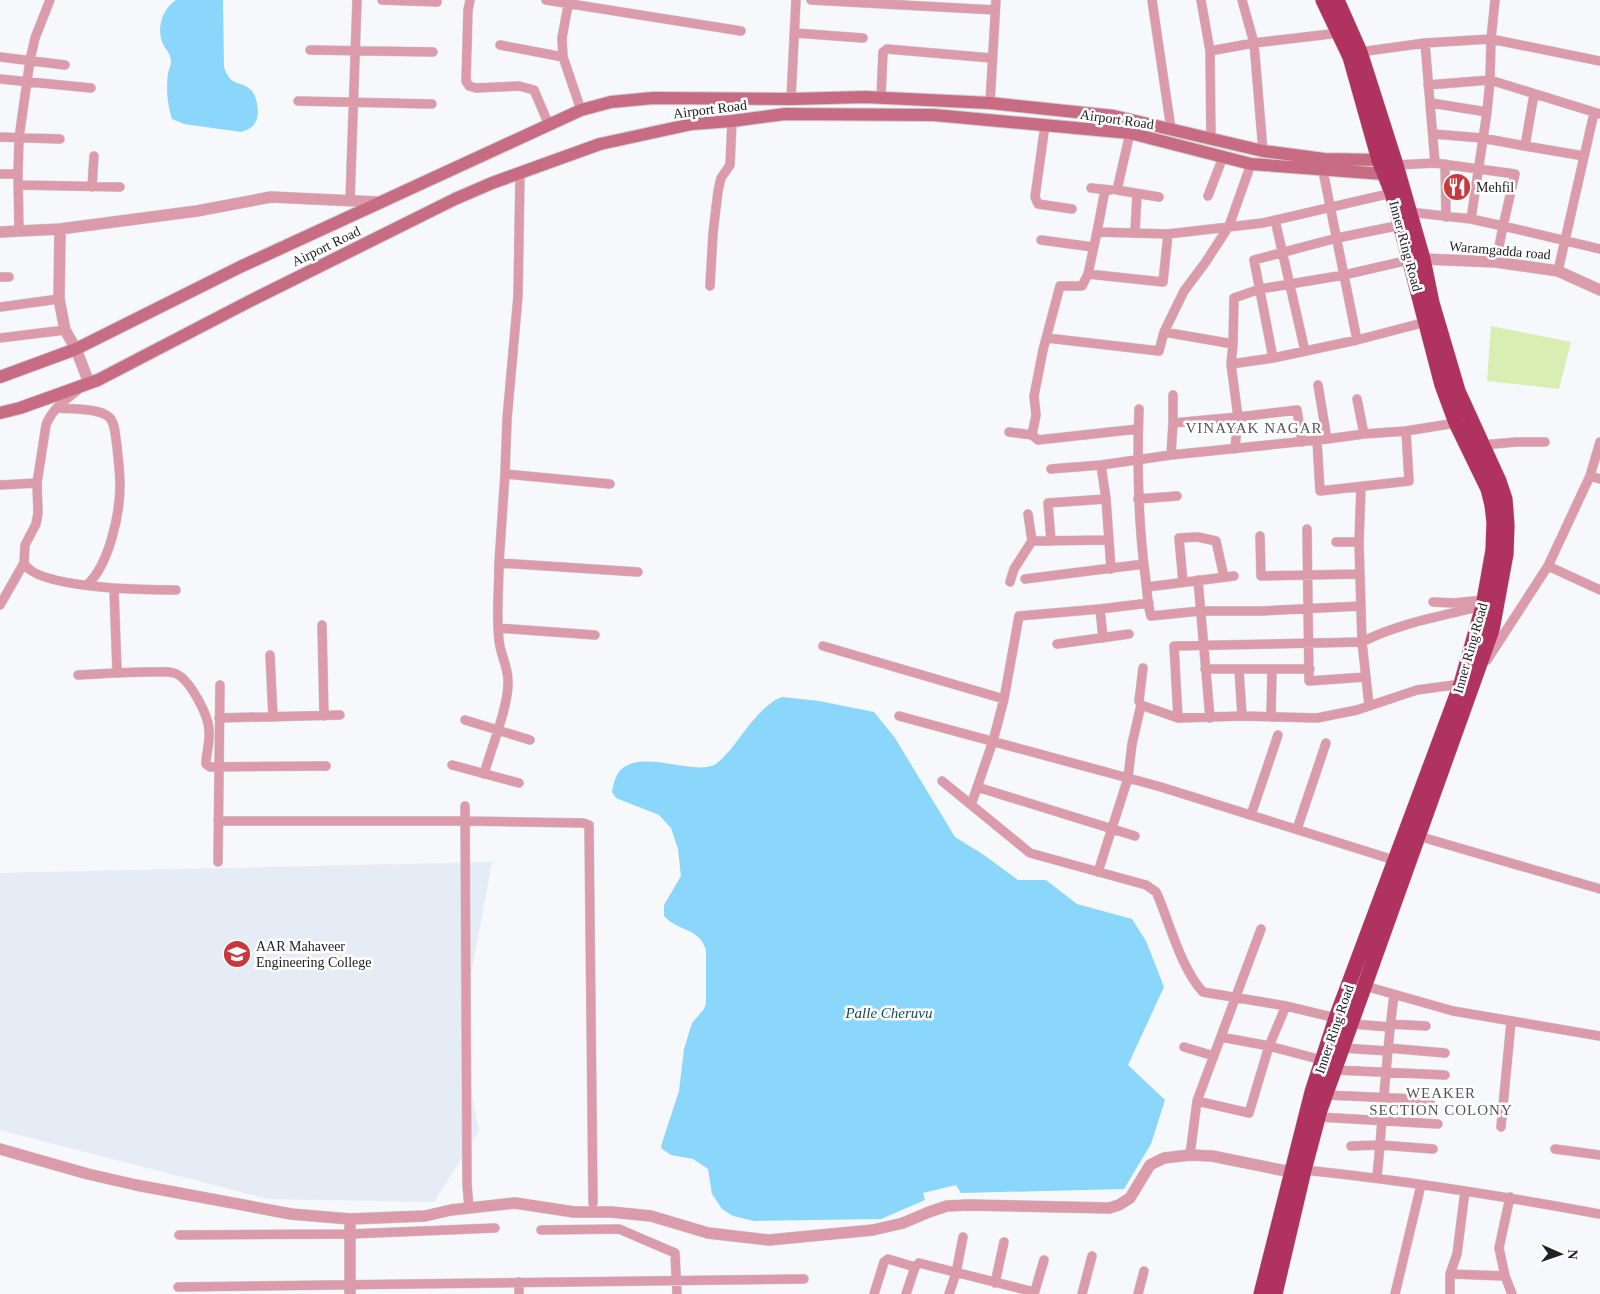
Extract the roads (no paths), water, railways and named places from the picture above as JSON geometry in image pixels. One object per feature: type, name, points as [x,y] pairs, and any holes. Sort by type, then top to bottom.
[{"type":"highway","name":"Inner Ring Road","points":[[1275,1294],[1312,1092],[1336,1018],[1373,922],[1394,860],[1467,682],[1492,630],[1507,544],[1505,499],[1499,481],[1458,391],[1446,375],[1426,322],[1409,212],[1386,166],[1350,57],[1323,0]]},
{"type":"highway","name":"Inner Ring Road","points":[[1261,1294],[1298,1171],[1319,1117],[1418,836],[1467,682],[1493,550],[1494,522],[1488,489],[1456,423],[1432,303],[1401,225],[1392,194],[1360,52],[1337,0]]},
{"type":"main road","name":"Airport Road","points":[[0,377],[76,349],[240,267],[378,202],[581,110],[611,102],[653,98],[881,98],[990,103],[1114,116],[1263,152],[1386,166]]},
{"type":"main road","points":[[989,119],[990,103]]},
{"type":"main road","name":"Airport Road","points":[[0,412],[20,408],[98,380],[250,301],[455,199],[600,144],[692,124],[785,114],[934,115],[1130,133],[1251,164],[1322,170],[1386,166]]},
{"type":"street","points":[[19,231],[19,138],[30,60],[35,38],[50,0]]},
{"type":"street","points":[[350,201],[357,0]]},
{"type":"street","points":[[382,0],[437,2]]},
{"type":"street","points":[[470,0],[466,80],[469,86],[476,88],[519,86],[534,90],[549,125]]},
{"type":"street","points":[[546,0],[569,1],[741,31]]},
{"type":"street","points":[[791,99],[796,0]]},
{"type":"street","points":[[811,0],[995,10]]},
{"type":"street","points":[[990,103],[996,0]]},
{"type":"street","points":[[1152,0],[1171,129]]},
{"type":"street","points":[[1201,0],[1210,51],[1211,139]]},
{"type":"street","points":[[1242,0],[1254,43],[1263,152]]},
{"type":"street","points":[[1471,219],[1487,112],[1495,0]]},
{"type":"street","points":[[569,1],[562,38],[564,57],[581,110]]},
{"type":"street","points":[[795,33],[864,38]]},
{"type":"street","points":[[1210,51],[1254,43],[1339,33]]},
{"type":"street","points":[[1360,52],[1425,43],[1491,39],[1600,61]]},
{"type":"street","points":[[1425,43],[1433,134],[1440,163],[1446,217]]},
{"type":"street","points":[[500,45],[564,57]]},
{"type":"street","points":[[881,98],[883,52],[887,49],[992,58]]},
{"type":"street","points":[[310,50],[432,52]]},
{"type":"street","points":[[0,57],[65,66]]},
{"type":"street","points":[[0,79],[91,88]]},
{"type":"street","points":[[1428,85],[1490,80],[1597,113],[1584,156],[1558,271]]},
{"type":"street","points":[[1525,146],[1534,94]]},
{"type":"street","points":[[298,101],[432,104]]},
{"type":"street","points":[[1431,103],[1487,112]]},
{"type":"street","points":[[710,286],[718,191],[721,178],[730,165],[732,121]]},
{"type":"street","points":[[1045,125],[1036,196],[1038,204],[1072,209]]},
{"type":"street","points":[[1117,190],[1130,133]]},
{"type":"street","points":[[1433,134],[1482,138],[1584,156]]},
{"type":"street","points":[[0,137],[60,139]]},
{"type":"street","points":[[92,187],[94,156]]},
{"type":"street","points":[[1208,196],[1223,156]]},
{"type":"street","points":[[1386,166],[1440,163],[1515,174],[1496,262]]},
{"type":"street","points":[[1047,338],[1159,351],[1164,332],[1184,291],[1229,226],[1251,164]]},
{"type":"street","points":[[1322,170],[1357,340]]},
{"type":"street","points":[[0,174],[18,174]]},
{"type":"street","points":[[484,774],[497,731],[508,682],[504,656],[499,643],[499,563],[507,419],[518,296],[520,174]]},
{"type":"street","points":[[19,185],[120,187]]},
{"type":"street","points":[[1091,188],[1159,197]]},
{"type":"street","points":[[1032,435],[1036,415],[1034,396],[1043,350],[1060,286],[1082,286],[1088,274],[1105,190]]},
{"type":"street","points":[[1135,232],[1137,194]]},
{"type":"street","points":[[1097,232],[1168,234],[1274,220],[1392,194]]},
{"type":"street","name":"Airport Road","points":[[0,232],[60,229],[196,211],[271,197],[378,202]]},
{"type":"street","points":[[1409,212],[1471,219],[1600,249]]},
{"type":"street","points":[[1274,220],[1305,351]]},
{"type":"street","points":[[1273,358],[1254,260],[1337,238],[1401,225]]},
{"type":"street","points":[[0,605],[24,563],[26,545],[34,529],[38,513],[37,483],[48,419],[64,401],[89,383],[76,349],[65,330],[59,300],[60,229]]},
{"type":"street","points":[[1088,274],[1163,282],[1168,234]]},
{"type":"street","points":[[1041,240],[1093,246]]},
{"type":"street","points":[[1235,449],[1238,417],[1231,364],[1234,298],[1260,289],[1344,275],[1416,260]]},
{"type":"street","name":"Waramgadda road","points":[[1416,260],[1496,262],[1558,271],[1600,290]]},
{"type":"street","points":[[0,307],[59,300]]},
{"type":"street","points":[[1231,364],[1273,358],[1357,340],[1426,322]]},
{"type":"street","points":[[0,338],[65,330]]},
{"type":"street","points":[[1164,332],[1233,344]]},
{"type":"street","points":[[1318,385],[1327,439]]},
{"type":"street","points":[[1171,455],[1173,395]]},
{"type":"street","points":[[1357,399],[1364,434]]},
{"type":"street","points":[[57,408],[101,412],[110,418],[114,428],[120,485],[118,512],[108,550],[93,579],[87,585]]},
{"type":"street","points":[[1139,409],[1138,498],[1150,614],[1154,617],[1200,611],[1261,611],[1361,606]]},
{"type":"street","points":[[1173,423],[1297,410],[1302,442]]},
{"type":"street","points":[[1051,469],[1406,431],[1456,423]]},
{"type":"street","points":[[1009,432],[1032,435],[1038,440],[1138,430]]},
{"type":"street","points":[[1317,440],[1320,491],[1409,481],[1406,431]]},
{"type":"street","points":[[1482,445],[1545,442]]},
{"type":"street","points":[[1141,705],[1178,718],[1242,716],[1317,718],[1357,710],[1417,690],[1467,682],[1548,566],[1590,476],[1600,442]]},
{"type":"street","points":[[1101,465],[1106,499],[1111,569]]},
{"type":"street","points":[[504,474],[610,484]]},
{"type":"street","points":[[1590,476],[1600,479]]},
{"type":"street","points":[[0,485],[37,483]]},
{"type":"street","points":[[1360,487],[1359,574],[1362,642],[1369,705]]},
{"type":"street","points":[[1138,498],[1177,496]]},
{"type":"street","points":[[1050,541],[1048,503],[1106,499]]},
{"type":"street","points":[[1010,582],[1014,569],[1032,541],[1028,514]]},
{"type":"street","points":[[1307,530],[1310,681],[1365,677]]},
{"type":"street","points":[[1260,536],[1261,576],[1359,574]]},
{"type":"street","points":[[1183,582],[1179,538],[1198,537],[1216,541],[1224,577]]},
{"type":"street","points":[[1032,541],[1109,540]]},
{"type":"street","points":[[1336,542],[1359,542]]},
{"type":"street","points":[[24,563],[29,570],[56,580],[114,589],[176,590]]},
{"type":"street","points":[[499,563],[638,572]]},
{"type":"street","points":[[1025,579],[1144,564]]},
{"type":"street","points":[[1548,566],[1600,590]]},
{"type":"street","points":[[1147,587],[1234,576]]},
{"type":"street","points":[[1198,580],[1210,718]]},
{"type":"street","points":[[114,589],[117,672]]},
{"type":"street","points":[[1433,602],[1484,603]]},
{"type":"street","points":[[971,805],[1004,699],[1018,616],[1149,603]]},
{"type":"street","points":[[1178,718],[1174,646],[1362,642],[1376,635],[1415,622],[1484,603]]},
{"type":"street","points":[[1100,609],[1103,638]]},
{"type":"street","points":[[322,625],[324,716]]},
{"type":"street","points":[[498,628],[595,635]]},
{"type":"street","points":[[1057,644],[1129,634]]},
{"type":"street","points":[[823,646],[1004,699]]},
{"type":"street","points":[[270,655],[273,717]]},
{"type":"street","points":[[1098,872],[1128,778],[1132,744],[1141,705],[1139,701],[1143,668]]},
{"type":"street","points":[[1205,669],[1310,669]]},
{"type":"street","points":[[1239,669],[1242,716]]},
{"type":"street","points":[[1271,717],[1272,669]]},
{"type":"street","points":[[78,675],[117,672],[168,672],[177,674],[185,680],[202,706],[209,725],[206,764],[210,767],[326,766]]},
{"type":"street","points":[[218,862],[220,686]]},
{"type":"street","points":[[219,718],[340,715]]},
{"type":"street","points":[[899,716],[1128,778],[1394,860]]},
{"type":"street","points":[[465,720],[530,740]]},
{"type":"street","points":[[1252,815],[1278,735]]},
{"type":"street","points":[[1297,829],[1326,743]]},
{"type":"street","points":[[452,765],[519,783]]},
{"type":"street","points":[[942,781],[1030,853],[1151,888],[1158,896],[1183,959],[1198,987],[1203,992],[1286,1006],[1336,1018]]},
{"type":"street","points":[[977,788],[1135,836]]},
{"type":"street","points":[[465,806],[467,1184],[469,1208]]},
{"type":"street","points":[[218,821],[465,821],[583,823],[588,825],[593,1203]]},
{"type":"street","points":[[1418,836],[1600,889]]},
{"type":"street","points":[[1190,1155],[1197,1102],[1261,929]]},
{"type":"street","points":[[1365,986],[1453,1011],[1600,1036]]},
{"type":"street","points":[[1378,1177],[1383,1097],[1394,995]]},
{"type":"street","points":[[1197,1102],[1249,1113],[1269,1046],[1286,1006]]},
{"type":"street","points":[[1501,1128],[1511,1022]]},
{"type":"street","points":[[1352,1024],[1426,1026]]},
{"type":"street","points":[[1221,1037],[1269,1046],[1322,1060]]},
{"type":"street","points":[[1184,1047],[1214,1056]]},
{"type":"street","points":[[1343,1048],[1445,1053]]},
{"type":"street","points":[[1335,1070],[1445,1075]]},
{"type":"street","points":[[1326,1095],[1383,1097],[1430,1102]]},
{"type":"street","points":[[1319,1117],[1438,1124]]},
{"type":"street","points":[[1351,1146],[1380,1145],[1433,1149]]},
{"type":"street","points":[[0,1149],[88,1174],[136,1185],[291,1214],[350,1219],[425,1216],[451,1210],[515,1203],[574,1212],[638,1214],[708,1232],[755,1239],[776,1239],[873,1230],[903,1223],[947,1206],[969,1204],[1109,1208],[1119,1205],[1130,1198],[1150,1165],[1164,1158],[1190,1155],[1212,1156],[1298,1171],[1378,1177],[1510,1197],[1600,1214]]},
{"type":"street","points":[[1555,1149],[1600,1155]]},
{"type":"street","points":[[1395,1294],[1421,1185]]},
{"type":"street","points":[[1450,1294],[1450,1274],[1457,1254],[1465,1191]]},
{"type":"street","points":[[1510,1197],[1499,1248],[1512,1294]]},
{"type":"street","points":[[350,1219],[350,1289]]},
{"type":"street","points":[[179,1235],[350,1234],[495,1228]]},
{"type":"street","points":[[541,1230],[618,1229],[675,1253],[677,1294]]},
{"type":"street","points":[[949,1294],[956,1273],[963,1237]]},
{"type":"street","points":[[995,1282],[1004,1242]]},
{"type":"street","points":[[1082,1294],[1092,1256]]},
{"type":"street","points":[[874,1294],[884,1262],[888,1259],[915,1267]]},
{"type":"street","points":[[906,1294],[915,1267],[919,1263],[1034,1293],[1044,1260]]},
{"type":"street","points":[[1138,1294],[1144,1271]]},
{"type":"street","points":[[1450,1274],[1506,1276]]},
{"type":"street","points":[[178,1287],[350,1289],[518,1282],[804,1279]]},
{"type":"street","points":[[518,1282],[519,1294]]},
{"type":"water","points":[[176,0],[223,0],[224,67],[233,81],[248,87],[255,97],[258,110],[257,118],[250,128],[241,132],[184,124],[172,119],[167,90],[171,59],[161,38],[160,26],[167,9]]},
{"type":"water","name":"Palle Cheruvu","points":[[782,697],[819,701],[874,712],[895,738],[955,837],[1018,880],[1046,880],[1077,904],[1132,919],[1146,941],[1164,987],[1128,1065],[1165,1100],[1151,1144],[1124,1189],[961,1193],[956,1185],[923,1193],[925,1200],[881,1219],[754,1221],[733,1216],[722,1209],[712,1194],[708,1169],[693,1159],[671,1155],[662,1149],[661,1146],[679,1091],[684,1049],[692,1023],[704,1009],[706,1003],[706,950],[698,937],[675,925],[664,916],[664,905],[681,876],[678,849],[671,828],[659,815],[616,798],[612,792],[614,782],[624,767],[635,763],[648,762],[692,767],[714,765],[731,749],[761,712],[775,700]]},
{"type":"place","name":"Mehfil","points":[[1457,187]]},
{"type":"place","name":"AAR Mahaveer Engineering College","points":[[237,954]]},
{"type":"district","name":"VINAYAK NAGAR","points":[[1254,428]]},
{"type":"district","name":"WEAKER SECTION COLONY","points":[[1441,1102]]}]
